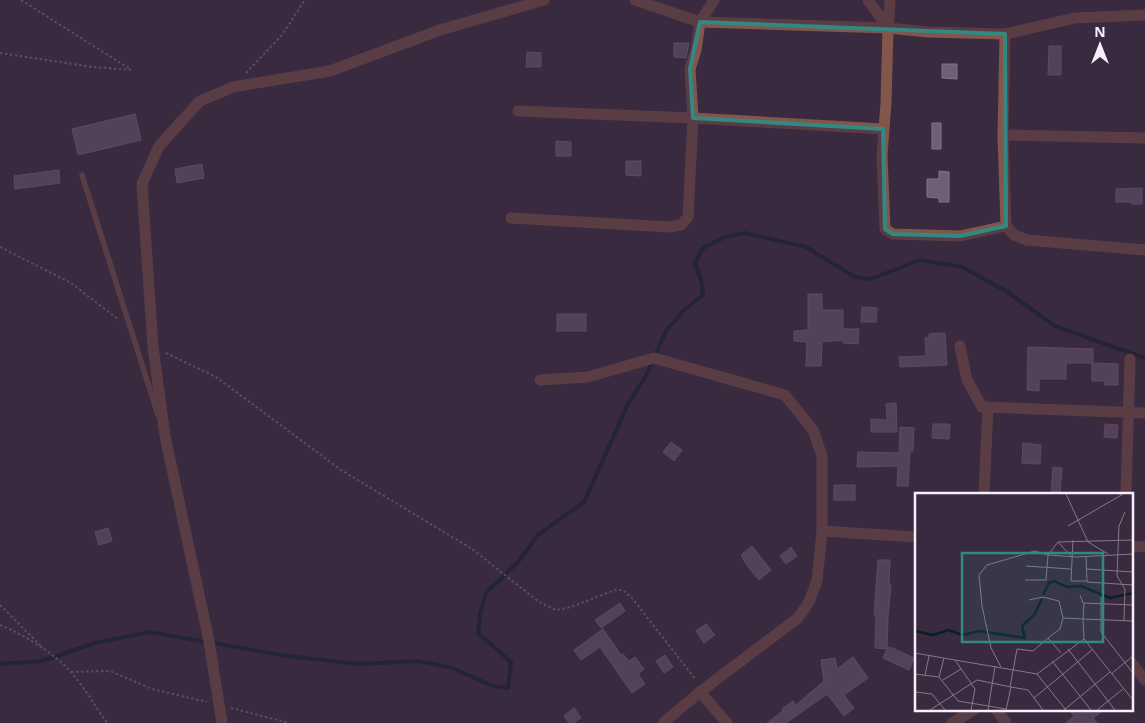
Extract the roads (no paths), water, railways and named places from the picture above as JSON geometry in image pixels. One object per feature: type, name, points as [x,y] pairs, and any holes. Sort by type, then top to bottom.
[{"type":"street","points":[[222,723],[208,641],[165,436],[153,347],[142,184],[159,146],[200,101],[233,87],[330,71],[440,30],[544,0]]},
{"type":"street","points":[[635,0],[700,22],[888,28],[928,32],[1006,34],[1075,18],[1145,15]]},
{"type":"street","points":[[510,218],[670,227],[681,225],[688,217],[693,118],[690,69],[696,50],[700,22],[714,0]]},
{"type":"street","points":[[868,0],[888,28]]},
{"type":"street","points":[[890,0],[882,155],[884,229],[893,234],[960,236],[1006,226]]},
{"type":"street","points":[[1006,34],[1003,135],[1006,226],[1014,236],[1027,240],[1145,250]]},
{"type":"street","points":[[518,111],[693,118],[883,129]]},
{"type":"street","points":[[1003,135],[1145,138]]},
{"type":"street","points":[[960,346],[966,380],[982,407],[1145,413]]},
{"type":"street","points":[[540,380],[588,376],[654,358],[785,395],[813,430],[822,456],[822,532],[817,581],[809,602],[798,618],[663,723]]},
{"type":"street","points":[[1126,493],[1130,359]]},
{"type":"street","points":[[984,493],[988,407]]},
{"type":"street","points":[[822,532],[915,537]]},
{"type":"street","points":[[1132,546],[1145,546]]},
{"type":"street","points":[[1132,663],[1145,680]]},
{"type":"street","points":[[702,691],[727,723]]},
{"type":"street","points":[[952,723],[973,710]]},
{"type":"street","points":[[997,710],[1006,723]]},
{"type":"lane","points":[[82,176],[165,436]]},
{"type":"waterway","points":[[0,664],[42,661],[95,643],[150,632],[287,656],[358,664],[419,661],[452,668],[493,686],[508,688],[511,662],[478,633],[480,614],[486,593],[518,562],[538,535],[584,502],[628,404],[646,376],[666,331],[683,311],[703,295],[701,280],[695,263],[703,248],[725,237],[745,233],[806,247],[855,277],[871,279],[920,260],[962,267],[1006,291],[1055,326],[1145,358]]}]
